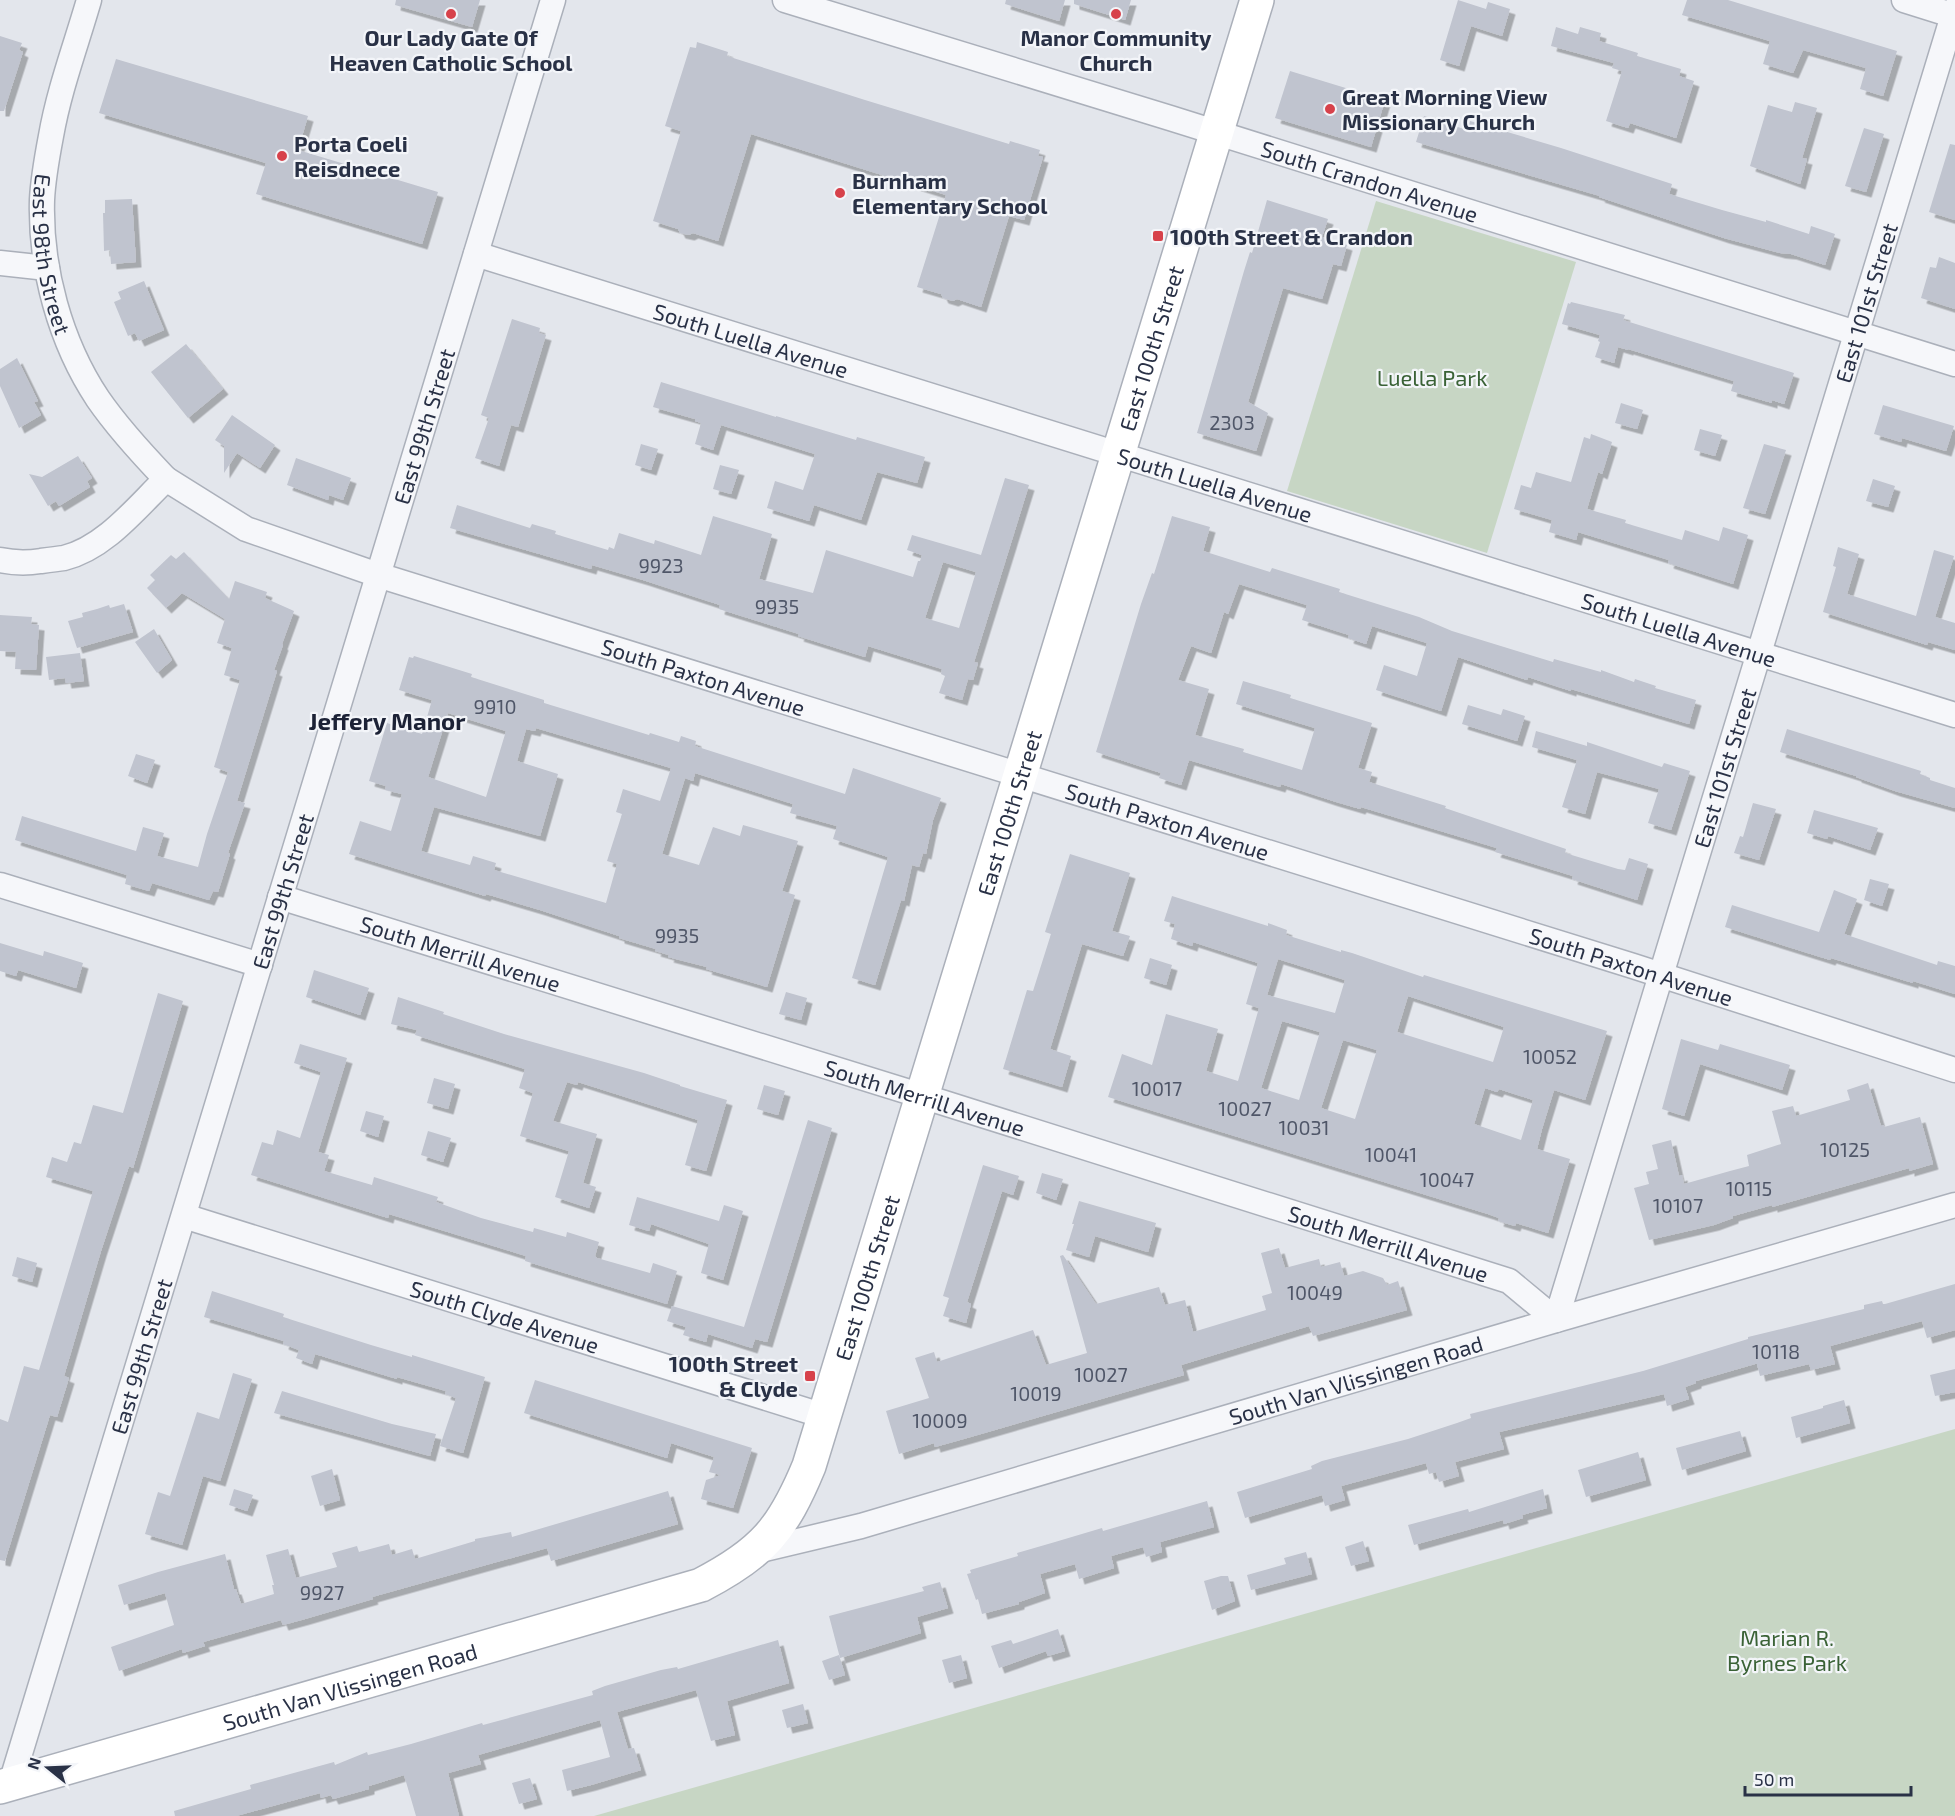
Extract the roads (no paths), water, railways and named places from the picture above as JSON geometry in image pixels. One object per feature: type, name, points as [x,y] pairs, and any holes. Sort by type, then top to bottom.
[{"type":"main road","name":"East 100th Street","points":[[701,1585],[730,1570],[756,1551],[778,1527],[795,1500],[809,1466],[1257,0]]},
{"type":"main road","name":"South Van Vlissingen Road","points":[[5,1785],[701,1585]]},
{"type":"street","name":"East 98th Street","points":[[89,0],[51,135],[42,198],[43,239],[55,306],[77,363],[98,399],[138,451],[166,479],[246,529],[378,575]]},
{"type":"street","name":"East 99th Street","points":[[5,1785],[184,1216],[553,0]]},
{"type":"street","name":"South Crandon Avenue","points":[[785,0],[1216,132],[1955,364]]},
{"type":"street","points":[[1904,0],[1954,14]]},
{"type":"street","name":"East 101st Street","points":[[1556,1320],[1954,14]]},
{"type":"street","name":"South Luella Avenue","points":[[476,254],[1955,715]]},
{"type":"street","points":[[0,263],[47,268]]},
{"type":"street","points":[[0,560],[10,563],[66,557],[92,546],[113,530],[166,479]]},
{"type":"street","name":"South Paxton Avenue","points":[[378,575],[1661,975],[1955,1070]]},
{"type":"street","points":[[0,885],[260,964]]},
{"type":"street","name":"South Merrill Avenue","points":[[280,897],[1509,1281],[1556,1320]]},
{"type":"street","name":"South Van Vlissingen Road","points":[[756,1551],[873,1523],[1556,1320],[1955,1205]]},
{"type":"street","name":"South Clyde Avenue","points":[[184,1216],[824,1416]]},
{"type":"place","name":"Our Lady Gate Of Heaven Catholic School","points":[[451,14]]},
{"type":"place","name":"Manor Community Church","points":[[1116,14]]},
{"type":"place","name":"Great Morning View Missionary Church","points":[[1330,109]]},
{"type":"place","name":"Porta Coeli Reisdnece","points":[[282,156]]},
{"type":"place","name":"Burnham Elementary School","points":[[840,193]]},
{"type":"place","name":"100th Street & Crandon","points":[[1158,236]]},
{"type":"place","name":"100th Street & Clyde","points":[[810,1376]]},
{"type":"district","name":"Jeffery Manor","points":[[387,720]]},
{"type":"park label","name":"Luella Park","points":[[1432,377]]},
{"type":"park label","name":"Marian R. Byrnes Park","points":[[1787,1650]]}]
